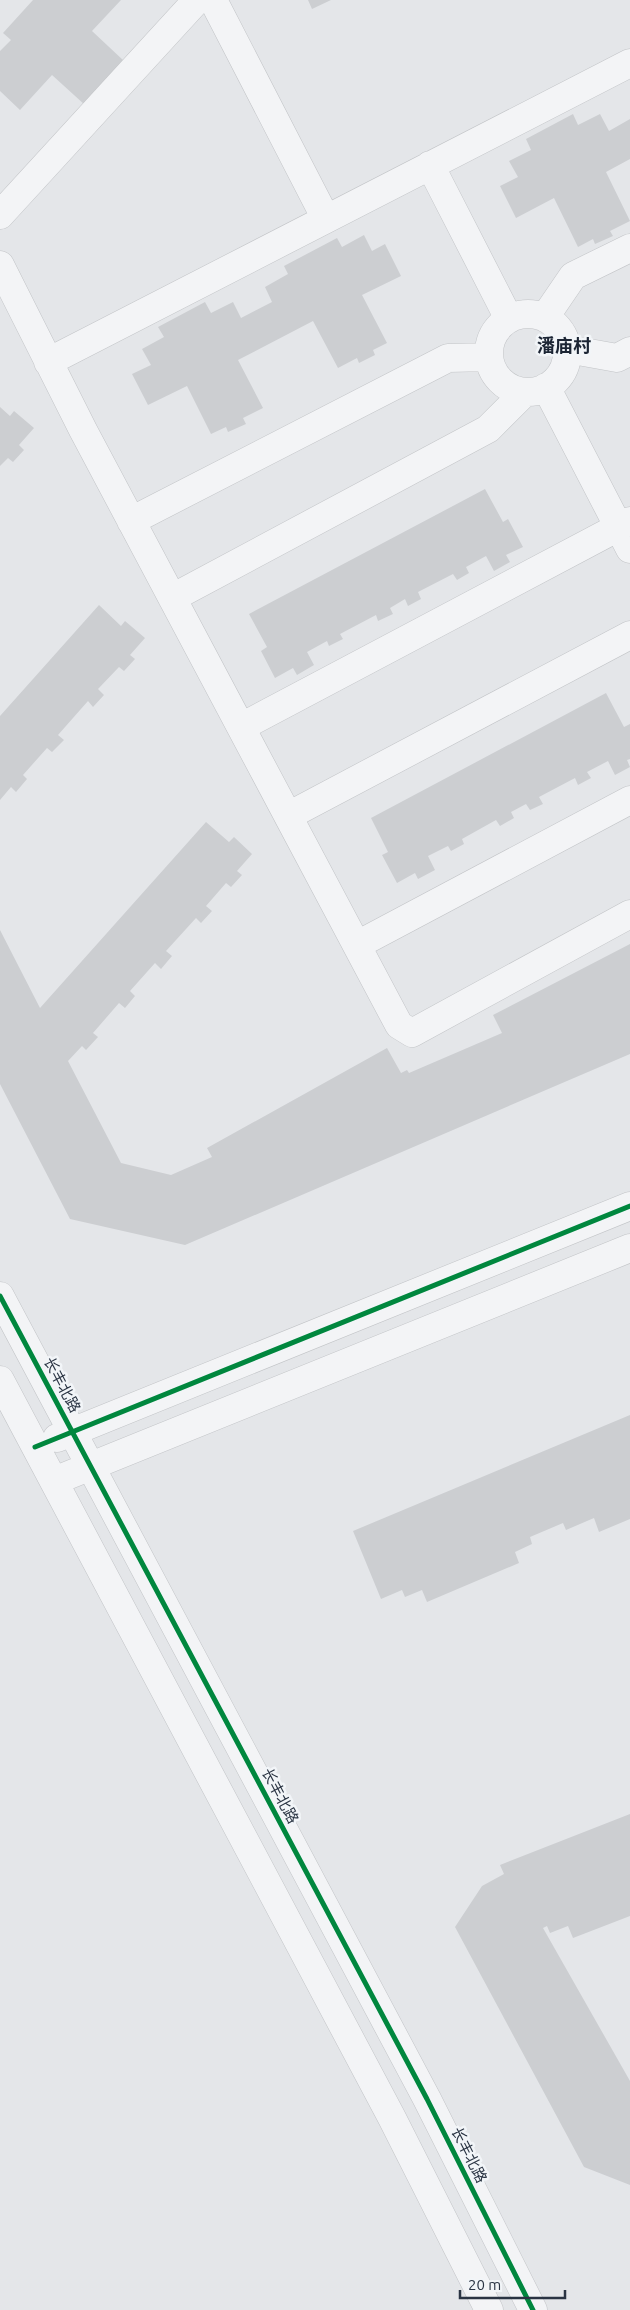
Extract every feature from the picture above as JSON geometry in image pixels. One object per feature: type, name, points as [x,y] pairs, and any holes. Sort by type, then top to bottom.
[{"type":"street","points":[[0,215],[197,0]]},
{"type":"street","points":[[213,0],[326,219]]},
{"type":"street","points":[[48,362],[630,63]]},
{"type":"street","points":[[430,166],[509,320]]},
{"type":"street","points":[[545,317],[573,276],[630,248]]},
{"type":"street","points":[[0,265],[131,521],[400,1026],[412,1033],[630,914]]},
{"type":"street","points":[[172,598],[488,429],[536,390],[551,385],[561,375],[566,362],[567,349],[564,336],[556,325],[545,317],[532,314],[518,316],[509,320],[496,331],[490,343],[489,357],[493,370],[501,381],[512,389],[536,390]]},
{"type":"street","points":[[567,349],[617,358],[630,351]]},
{"type":"street","points":[[131,521],[448,358],[489,357]]},
{"type":"street","points":[[241,727],[626,532],[536,390]]},
{"type":"street","points":[[288,816],[630,635]]},
{"type":"street","points":[[357,945],[630,800]]},
{"type":"street","points":[[36,1447],[630,1206]]},
{"type":"street","points":[[54,1481],[630,1248]]},
{"type":"street","name":"长丰北路","points":[[0,1296],[422,2091],[533,2310]]},
{"type":"street","points":[[0,1380],[392,2118],[489,2310]]},
{"type":"building","points":[[33,0],[121,0],[92,31],[124,61],[85,105],[52,75],[20,110],[0,91],[0,51],[11,40],[3,33]]},
{"type":"building","points":[[308,0],[331,0],[312,9]]},
{"type":"building","points":[[573,114],[578,125],[600,114],[609,131],[630,119],[630,159],[606,172],[630,221],[610,231],[613,236],[595,244],[593,239],[578,247],[554,198],[516,218],[500,186],[518,177],[509,161],[531,150],[526,139]]},
{"type":"building","points":[[364,235],[372,251],[385,244],[401,276],[362,295],[387,343],[373,350],[375,355],[359,363],[357,358],[338,368],[313,321],[238,360],[263,408],[243,418],[246,424],[228,432],[226,427],[211,434],[187,386],[148,405],[132,374],[151,365],[142,349],[164,337],[158,327],[205,302],[211,313],[233,302],[241,318],[272,302],[265,287],[288,274],[284,266],[337,238],[342,247]]},
{"type":"building","points":[[0,407],[10,416],[14,411],[34,428],[19,445],[24,450],[13,462],[8,458],[0,466]]},
{"type":"building","points":[[485,489],[503,522],[508,519],[523,547],[506,555],[510,562],[494,571],[486,556],[466,567],[469,573],[457,580],[453,574],[418,592],[421,599],[408,606],[405,599],[390,608],[393,614],[378,621],[376,615],[340,634],[343,639],[329,646],[327,641],[307,652],[314,665],[297,675],[293,668],[275,678],[261,651],[267,647],[249,614]]},
{"type":"building","points":[[99,605],[121,626],[125,621],[145,638],[130,655],[135,659],[124,671],[119,667],[98,689],[104,695],[93,707],[88,701],[58,735],[64,740],[52,752],[47,748],[23,775],[27,779],[16,792],[11,787],[0,800],[0,716]]},
{"type":"building","points":[[606,693],[624,727],[630,724],[630,759],[627,760],[630,767],[615,775],[608,761],[587,772],[591,778],[578,785],[575,778],[539,797],[543,804],[530,810],[526,804],[511,812],[514,818],[500,826],[496,820],[462,839],[464,844],[451,851],[448,846],[428,856],[435,870],[418,879],[415,873],[397,883],[382,855],[388,852],[371,818]]},
{"type":"building","points":[[206,822],[229,842],[234,837],[252,854],[237,871],[242,875],[231,887],[226,883],[206,906],[212,911],[201,923],[196,918],[166,951],[172,956],[161,969],[155,963],[130,991],[135,996],[125,1008],[119,1003],[93,1033],[98,1037],[86,1050],[82,1046],[68,1061],[121,1163],[171,1175],[212,1157],[207,1148],[387,1048],[401,1073],[407,1070],[409,1073],[502,1033],[493,1015],[630,944],[630,1054],[185,1245],[70,1219],[0,1084],[0,930],[40,1008]]},
{"type":"building","points":[[630,1415],[630,1519],[599,1532],[594,1518],[566,1530],[563,1523],[530,1537],[532,1544],[515,1552],[519,1563],[427,1602],[422,1590],[405,1597],[402,1590],[381,1599],[353,1531]]},
{"type":"building","points":[[630,1814],[630,1916],[573,1938],[568,1926],[550,1933],[547,1926],[543,1928],[630,2081],[630,2185],[584,2167],[455,1927],[482,1886],[504,1874],[500,1865]]},
{"type":"cycle path","points":[[35,1447],[630,1206]]},
{"type":"cycle path","points":[[0,1296],[427,2099],[533,2310]]},
{"type":"district","name":"潘庙村","points":[[564,346]]}]
